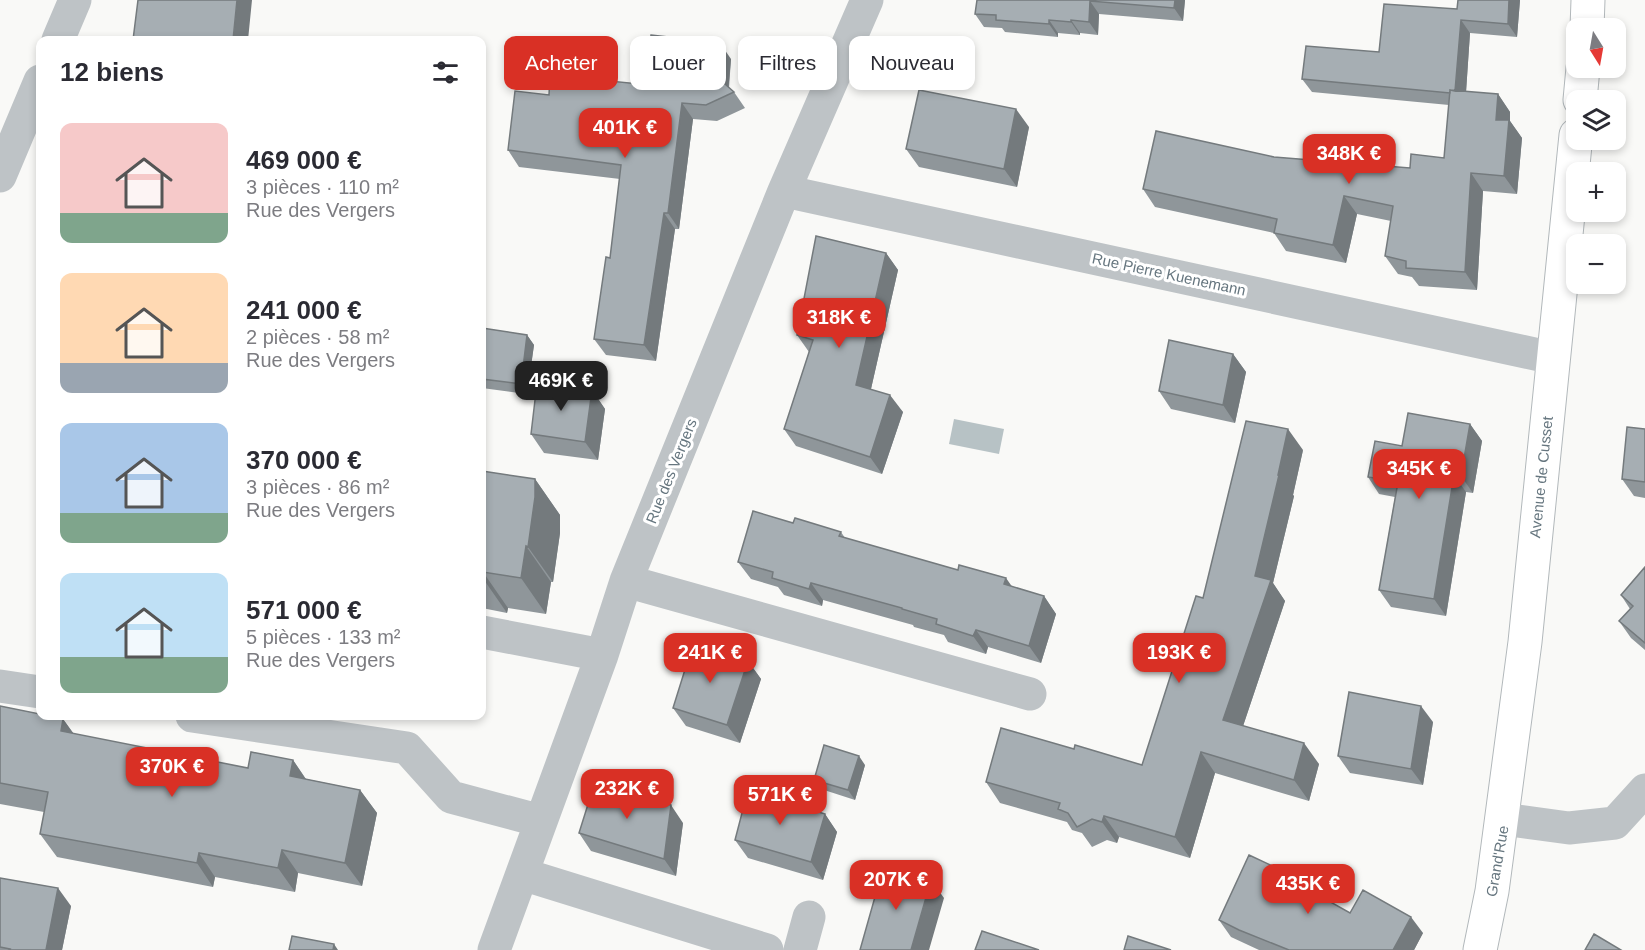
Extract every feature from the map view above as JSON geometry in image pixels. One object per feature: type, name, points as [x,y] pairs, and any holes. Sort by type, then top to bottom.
[{"type":"main road","points":[[1587,18],[1588,0]]},
{"type":"main road","name":"Avenue de Cusset","points":[[1502,819],[1525,642],[1575,150]]},
{"type":"main road","name":"Grand'Rue","points":[[1480,950],[1492,891],[1502,819]]},
{"type":"street","points":[[60,36],[75,0]]},
{"type":"street","name":"Rue des Vergers","points":[[494,950],[602,655],[626,581],[784,191],[867,0]]},
{"type":"street","points":[[0,176],[36,90]]},
{"type":"street","name":"Rue Pierre Kuenemann","points":[[784,191],[1554,358]]},
{"type":"street","points":[[626,581],[1030,694]]},
{"type":"street","points":[[486,633],[602,655]]},
{"type":"street","points":[[0,686],[36,692]]},
{"type":"street","points":[[219,720],[407,748],[451,796],[542,821]]},
{"type":"street","name":"Grand'Rue","points":[[1502,819],[1569,828],[1615,823],[1645,790]]},
{"type":"street","points":[[522,874],[767,950]]},
{"type":"street","points":[[800,950],[809,917]]},
{"type":"shaded area","points":[[954,419],[1004,429],[999,454],[949,444]]},
{"type":"building","points":[[138,0],[237,0],[233,36],[134,36]]},
{"type":"building","points":[[977,0],[1175,0],[1174,8],[1090,1],[1089,22],[1049,20],[1049,24],[996,20],[996,15],[975,14]]},
{"type":"building","points":[[1458,0],[1509,0],[1508,24],[1461,20],[1455,91],[1450,90],[1450,93],[1302,79],[1306,46],[1379,52],[1384,4],[1457,9]]},
{"type":"building","points":[[618,82],[630,83],[630,90],[726,90],[726,85],[734,92],[706,105],[682,103],[668,213],[664,213],[644,345],[594,339],[606,257],[610,258],[621,165],[508,150],[515,91],[549,95],[549,90],[618,90]]},
{"type":"building","points":[[919,90],[1016,109],[1004,169],[906,149]]},
{"type":"building","points":[[1450,90],[1498,94],[1496,120],[1509,120],[1504,176],[1471,173],[1465,272],[1406,268],[1406,261],[1385,256],[1393,206],[1344,196],[1333,245],[1274,233],[1277,219],[1143,189],[1156,131],[1274,157],[1410,168],[1411,154],[1444,158]]},
{"type":"building","points":[[816,236],[886,253],[856,385],[890,395],[870,457],[784,429],[813,340],[797,335]]},
{"type":"building","points":[[486,329],[527,335],[521,384],[486,380]]},
{"type":"building","points":[[1169,340],[1233,354],[1223,405],[1159,391]]},
{"type":"building","points":[[537,383],[592,390],[585,442],[531,434]]},
{"type":"building","points":[[1408,413],[1470,424],[1461,476],[1454,475],[1434,599],[1379,590],[1398,482],[1368,477],[1375,441],[1402,446]]},
{"type":"building","points":[[1246,421],[1288,429],[1255,576],[1271,580],[1223,720],[1304,743],[1294,780],[1201,752],[1175,837],[1104,816],[1102,822],[1092,819],[1077,827],[1068,813],[1058,809],[1060,803],[986,782],[1001,728],[1074,749],[1075,745],[1142,765],[1196,596],[1203,598]]},
{"type":"building","points":[[1627,427],[1645,429],[1645,482],[1622,479]]},
{"type":"building","points":[[486,472],[535,479],[535,497],[528,547],[526,546],[521,578],[486,572]]},
{"type":"building","points":[[753,511],[793,523],[795,518],[841,532],[839,536],[958,570],[959,565],[1006,578],[1004,584],[1044,596],[1029,646],[976,630],[973,636],[936,624],[937,619],[811,583],[809,589],[772,578],[773,572],[738,562]]},
{"type":"building","points":[[1645,567],[1645,643],[1619,621],[1633,606],[1621,595]]},
{"type":"building","points":[[693,644],[748,661],[727,725],[673,708]]},
{"type":"building","points":[[1349,692],[1421,706],[1411,769],[1338,756]]},
{"type":"building","points":[[0,706],[36,713],[36,720],[63,720],[61,731],[248,768],[251,752],[293,760],[290,776],[360,790],[345,863],[282,850],[278,868],[199,853],[197,863],[40,834],[48,792],[0,783]]},
{"type":"building","points":[[824,745],[859,756],[848,790],[814,780]]},
{"type":"building","points":[[595,782],[671,805],[664,859],[579,833]]},
{"type":"building","points":[[748,790],[825,814],[811,862],[735,840]]},
{"type":"building","points":[[1249,855],[1281,870],[1279,873],[1350,913],[1363,890],[1411,917],[1393,950],[1289,950],[1219,920]]},
{"type":"building","points":[[884,865],[931,880],[911,950],[860,950]]},
{"type":"building","points":[[0,878],[58,888],[46,950],[9,950],[0,947]]},
{"type":"building","points":[[982,931],[1039,950],[975,950]]},
{"type":"building","points":[[1594,934],[1621,950],[1585,950]]},
{"type":"building","points":[[292,936],[334,944],[333,950],[289,950]]},
{"type":"building","points":[[1128,936],[1171,950],[1124,950]]}]
